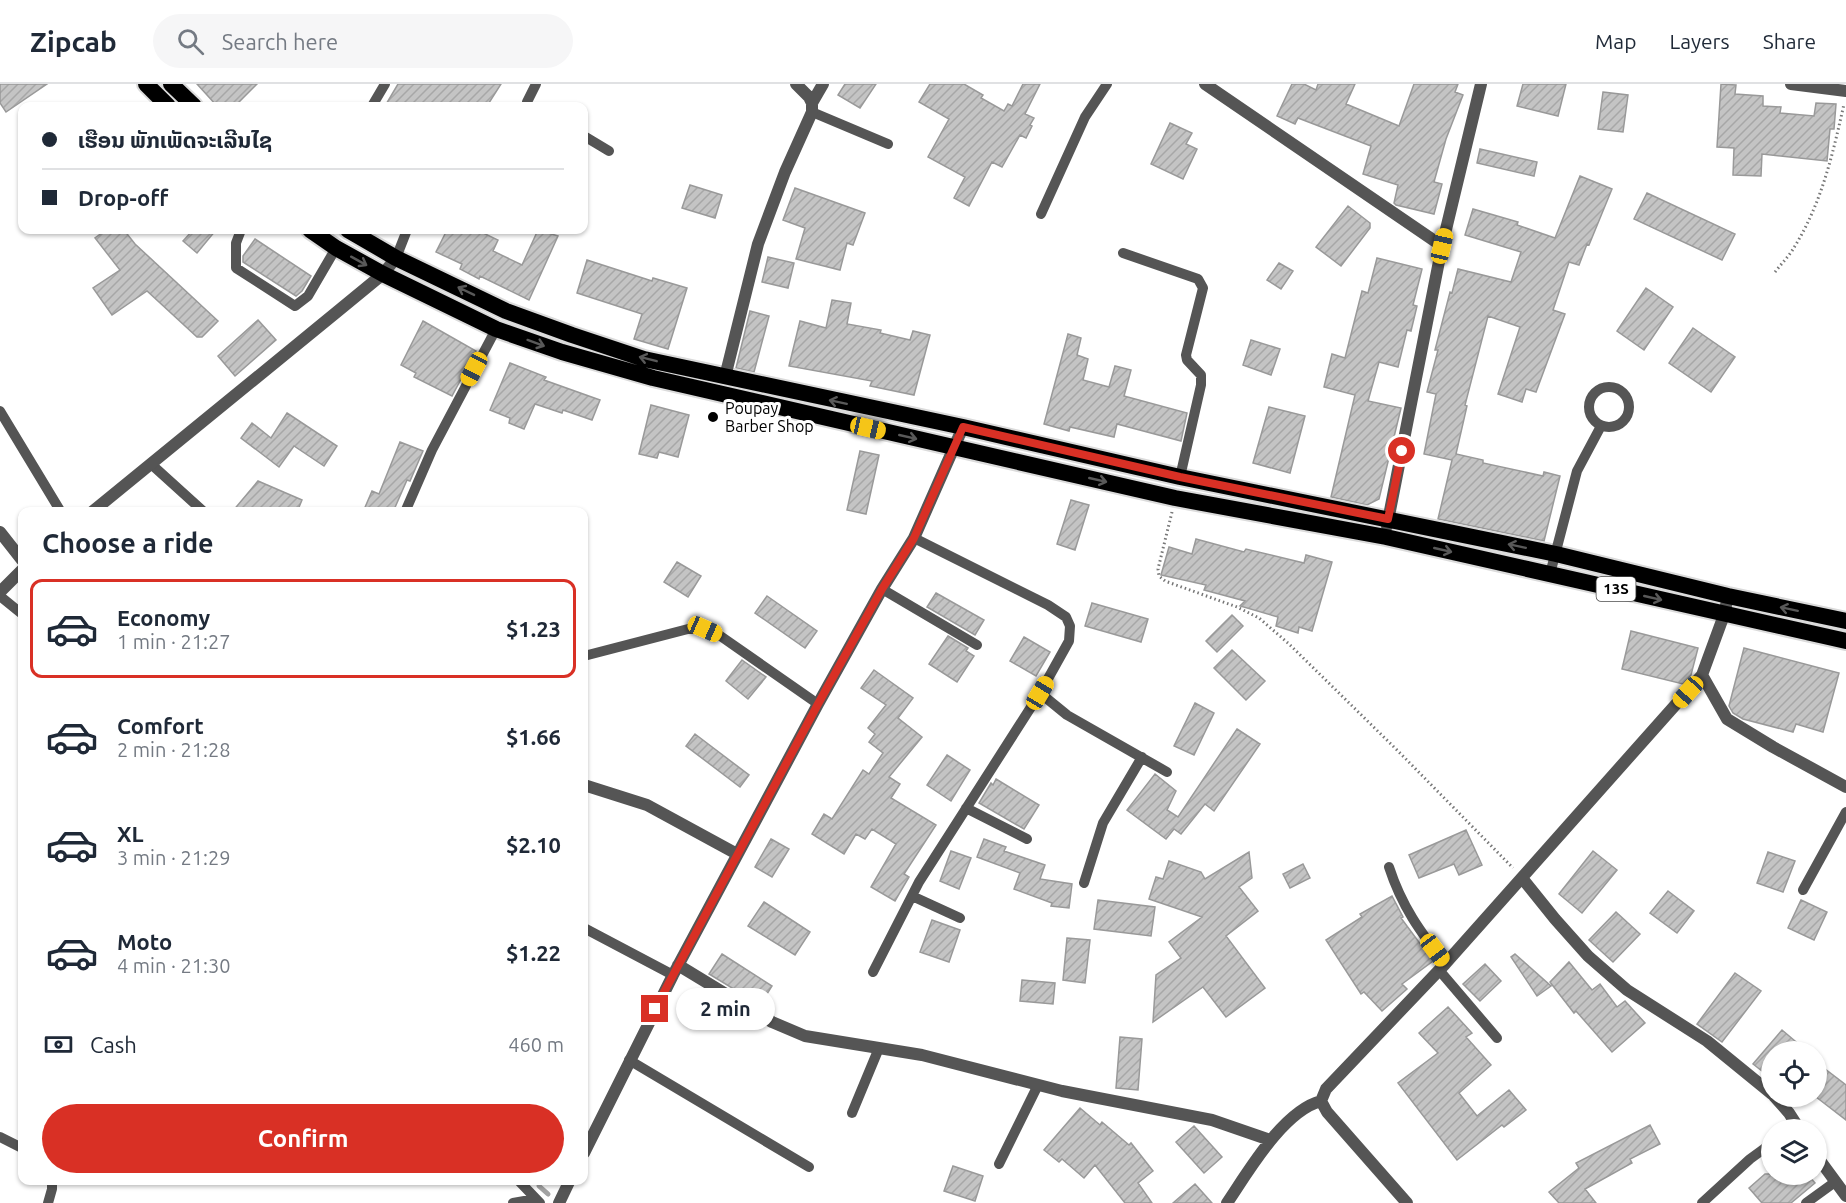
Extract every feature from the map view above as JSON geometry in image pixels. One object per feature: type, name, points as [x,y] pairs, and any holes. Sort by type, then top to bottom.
[{"type":"highway","points":[[146,84],[164,102]]},
{"type":"highway","points":[[171,84],[190,102]]},
{"type":"highway","name":"13S","points":[[316,234],[383,274],[496,329],[562,352],[653,378],[1175,498],[1386,537],[1846,641]]},
{"type":"highway","name":"13S","points":[[355,234],[396,258],[506,311],[644,359],[963,427],[1180,477],[1556,554],[1728,596],[1846,621]]},
{"type":"street","points":[[796,84],[809,97],[812,108]]},
{"type":"street","points":[[725,377],[758,244],[785,172],[823,84]]},
{"type":"street","points":[[1205,84],[1442,246]]},
{"type":"street","points":[[1386,537],[1442,246],[1480,84]]},
{"type":"street","points":[[1791,84],[1845,97]]},
{"type":"street","points":[[98,507],[383,274],[396,258]]},
{"type":"street","points":[[588,1145],[675,970],[737,854],[882,589],[914,538],[963,427]]},
{"type":"street","points":[[0,532],[18,555]]},
{"type":"street","points":[[0,594],[18,574]]},
{"type":"street","points":[[1321,1101],[1326,1089],[1442,967],[1702,675],[1724,615],[1728,596]]},
{"type":"street","points":[[1702,675],[1727,719],[1846,787]]},
{"type":"street","points":[[588,786],[647,805],[737,854]]},
{"type":"street","points":[[1522,878],[1588,956],[1627,990],[1707,1041],[1761,1085]]},
{"type":"street","points":[[675,970],[772,1022],[805,1036],[922,1055],[1038,1085],[1212,1120],[1270,1140]]},
{"type":"street","points":[[1227,1203],[1270,1140],[1308,1104],[1321,1101]]},
{"type":"street","points":[[1321,1101],[1327,1112],[1407,1203]]},
{"type":"street","points":[[1827,1171],[1846,1196]]},
{"type":"street","points":[[559,1203],[568,1185]]},
{"type":"lane","points":[[375,102],[386,84]]},
{"type":"lane","points":[[527,102],[536,84]]},
{"type":"lane","points":[[1041,214],[1085,117],[1107,84]]},
{"type":"lane","points":[[812,108],[888,144]]},
{"type":"lane","points":[[588,138],[609,151]]},
{"type":"lane","points":[[239,234],[236,243],[236,268],[295,306],[308,296],[336,248]]},
{"type":"lane","points":[[396,258],[405,234]]},
{"type":"lane","points":[[1123,253],[1198,279],[1202,283],[1203,288],[1186,355],[1187,360],[1201,375],[1201,385],[1180,477]]},
{"type":"lane","points":[[407,507],[432,450],[496,329]]},
{"type":"lane","points":[[0,411],[58,507]]},
{"type":"lane","points":[[1550,574],[1577,471],[1601,426]]},
{"type":"lane","points":[[151,464],[198,507]]},
{"type":"lane","points":[[873,972],[912,896],[1040,693],[1070,641],[1070,626],[1066,617],[1048,605],[914,538]]},
{"type":"lane","points":[[882,589],[977,645]]},
{"type":"lane","points":[[0,594],[18,610]]},
{"type":"lane","points":[[588,655],[688,629],[705,629],[719,635],[818,704]]},
{"type":"lane","points":[[1040,693],[1067,715],[1167,772]]},
{"type":"lane","points":[[1084,883],[1103,823],[1142,757]]},
{"type":"lane","points":[[966,808],[1027,839]]},
{"type":"lane","points":[[1803,890],[1846,812]]},
{"type":"lane","points":[[1389,867],[1398,893],[1414,923],[1442,967],[1497,1038]]},
{"type":"lane","points":[[912,896],[960,918]]},
{"type":"lane","points":[[588,930],[675,970]]},
{"type":"lane","points":[[852,1113],[879,1048]]},
{"type":"lane","points":[[629,1060],[809,1167]]},
{"type":"lane","points":[[999,1164],[1038,1085]]},
{"type":"lane","points":[[0,1137],[18,1146]]},
{"type":"lane","points":[[1702,1203],[1761,1151]]},
{"type":"lane","points":[[1806,1203],[1835,1182]]},
{"type":"lane","points":[[48,1203],[52,1185]]},
{"type":"lane","points":[[523,1185],[538,1201]]},
{"type":"lane","points":[[513,1203],[538,1201]]},
{"type":"path","points":[[1775,272],[1795,246],[1823,189],[1845,97]]},
{"type":"path","points":[[1175,498],[1158,569],[1159,576],[1165,581],[1237,607],[1259,618],[1288,643],[1396,749],[1522,878]]},
{"type":"building","points":[[0,84],[47,84],[6,112],[0,103]]},
{"type":"building","points":[[197,84],[257,84],[239,102],[213,102]]},
{"type":"building","points":[[398,84],[501,84],[490,102],[387,102]]},
{"type":"building","points":[[845,84],[876,84],[860,108],[838,95]]},
{"type":"building","points":[[930,84],[964,84],[983,95],[981,98],[1004,111],[1008,104],[1012,106],[1023,84],[1040,84],[1025,114],[1034,118],[1026,138],[1020,135],[1002,167],[992,162],[969,206],[954,198],[965,177],[928,157],[949,119],[919,102]]},
{"type":"building","points":[[1292,84],[1304,84],[1316,90],[1318,84],[1355,84],[1346,104],[1399,126],[1414,84],[1458,84],[1455,92],[1463,95],[1446,139],[1434,182],[1442,184],[1434,214],[1396,205],[1394,203],[1398,185],[1363,174],[1371,146],[1298,118],[1295,124],[1277,116]]},
{"type":"building","points":[[1523,84],[1566,84],[1558,116],[1517,106]]},
{"type":"building","points":[[1721,84],[1736,85],[1735,94],[1763,96],[1763,106],[1781,107],[1780,113],[1814,116],[1816,103],[1836,104],[1834,129],[1830,129],[1827,161],[1762,154],[1761,176],[1733,175],[1734,148],[1717,147]]},
{"type":"building","points":[[1603,92],[1628,95],[1623,132],[1598,129]]},
{"type":"building","points":[[1170,123],[1192,133],[1186,144],[1197,149],[1183,179],[1151,164]]},
{"type":"building","points":[[1480,149],[1537,162],[1534,176],[1477,163]]},
{"type":"building","points":[[1580,176],[1612,189],[1579,265],[1569,262],[1553,310],[1565,314],[1536,392],[1526,389],[1522,402],[1498,394],[1520,327],[1488,316],[1465,405],[1467,406],[1456,454],[1483,460],[1483,463],[1543,476],[1544,472],[1560,476],[1544,541],[1438,519],[1452,460],[1424,454],[1436,394],[1427,392],[1450,292],[1452,293],[1458,269],[1511,282],[1521,252],[1465,235],[1473,209],[1518,222],[1517,225],[1555,238]]},
{"type":"building","points":[[690,185],[722,195],[715,218],[682,208]]},
{"type":"building","points":[[795,188],[865,213],[853,245],[847,243],[840,270],[796,259],[805,228],[783,220]]},
{"type":"building","points":[[1647,193],[1735,234],[1722,260],[1634,219]]},
{"type":"building","points":[[1348,206],[1370,223],[1370,228],[1341,266],[1316,247]]},
{"type":"building","points":[[100,234],[127,234],[218,321],[202,337],[197,337],[147,291],[112,315],[93,288],[120,270],[95,238]]},
{"type":"building","points":[[189,234],[213,234],[197,253],[183,241]]},
{"type":"building","points":[[445,234],[485,234],[498,240],[493,251],[522,265],[536,234],[558,236],[529,300],[480,276],[479,279],[460,269],[462,264],[436,252]]},
{"type":"building","points":[[255,239],[311,276],[296,296],[243,262],[243,256]]},
{"type":"building","points":[[768,257],[794,263],[788,288],[762,282]]},
{"type":"building","points":[[1377,258],[1422,269],[1413,305],[1417,306],[1411,331],[1407,330],[1398,367],[1379,362],[1368,401],[1401,408],[1379,499],[1367,505],[1331,497],[1355,395],[1324,387],[1332,354],[1345,358],[1362,291],[1368,293]]},
{"type":"building","points":[[587,260],[652,281],[653,278],[687,288],[668,349],[634,339],[642,314],[577,293]]},
{"type":"building","points":[[1279,263],[1293,271],[1281,289],[1267,280]]},
{"type":"building","points":[[1646,288],[1673,307],[1644,350],[1617,331]]},
{"type":"building","points":[[832,300],[851,303],[847,324],[881,330],[880,333],[910,340],[913,331],[930,335],[914,395],[870,386],[872,381],[789,366],[800,321],[826,328]]},
{"type":"building","points":[[750,311],[769,316],[754,372],[736,368]]},
{"type":"building","points":[[258,320],[276,340],[235,376],[218,356]]},
{"type":"building","points":[[423,321],[476,351],[452,396],[414,377],[416,373],[401,365]]},
{"type":"building","points":[[1693,328],[1735,357],[1711,392],[1669,363]]},
{"type":"building","points":[[1068,334],[1081,338],[1077,355],[1088,359],[1083,380],[1109,387],[1115,366],[1131,370],[1124,396],[1187,413],[1181,441],[1117,424],[1114,437],[1070,427],[1069,431],[1044,424]]},
{"type":"building","points":[[1251,340],[1280,349],[1271,375],[1243,365]]},
{"type":"building","points":[[510,363],[546,377],[544,380],[600,400],[592,420],[535,404],[524,429],[509,423],[510,418],[490,410]]},
{"type":"building","points":[[651,405],[689,415],[678,457],[659,452],[657,458],[639,454]]},
{"type":"building","points":[[1269,407],[1305,416],[1290,473],[1253,463]]},
{"type":"building","points":[[287,413],[337,446],[324,466],[294,446],[279,467],[241,438],[252,423],[271,438]]},
{"type":"building","points":[[400,442],[423,451],[395,507],[365,507],[372,491],[379,494]]},
{"type":"building","points":[[860,451],[879,455],[866,514],[847,510]]},
{"type":"building","points":[[258,481],[302,500],[299,507],[236,507]]},
{"type":"building","points":[[1071,500],[1089,505],[1075,550],[1057,544]]},
{"type":"building","points":[[1196,539],[1244,552],[1246,549],[1304,563],[1306,555],[1332,562],[1312,631],[1299,627],[1298,633],[1276,626],[1278,617],[1240,606],[1245,601],[1204,590],[1206,585],[1161,575],[1169,547],[1192,554]]},
{"type":"building","points":[[677,562],[701,576],[688,597],[664,582]]},
{"type":"building","points":[[936,593],[984,620],[975,635],[927,607]]},
{"type":"building","points":[[767,596],[817,631],[805,648],[755,613]]},
{"type":"building","points":[[1092,603],[1148,619],[1141,642],[1085,626]]},
{"type":"building","points":[[1232,615],[1243,626],[1217,652],[1206,641]]},
{"type":"building","points":[[1631,631],[1698,648],[1691,675],[1683,684],[1622,669]]},
{"type":"building","points":[[948,636],[968,648],[966,651],[974,656],[957,682],[929,664]]},
{"type":"building","points":[[1024,637],[1050,652],[1036,676],[1010,661]]},
{"type":"building","points":[[1744,648],[1839,673],[1823,732],[1796,724],[1793,732],[1743,719],[1733,713],[1729,706]]},
{"type":"building","points":[[1232,650],[1265,681],[1246,700],[1214,668]]},
{"type":"building","points":[[742,660],[766,677],[748,699],[726,681]]},
{"type":"building","points":[[874,670],[913,698],[898,718],[922,737],[889,777],[900,784],[891,798],[936,825],[904,874],[909,877],[895,901],[871,887],[896,844],[872,829],[865,839],[856,834],[844,854],[812,834],[824,814],[832,819],[863,770],[869,774],[883,753],[869,742],[875,734],[868,728],[886,705],[861,688]]},
{"type":"building","points":[[1195,703],[1214,713],[1194,755],[1174,746]]},
{"type":"building","points":[[1237,729],[1260,744],[1214,811],[1205,804],[1181,834],[1174,829],[1166,839],[1127,810],[1155,774],[1176,791],[1167,810],[1178,817]]},
{"type":"building","points":[[695,734],[749,775],[740,787],[686,746]]},
{"type":"building","points":[[947,755],[970,770],[951,801],[927,785]]},
{"type":"building","points":[[996,779],[1039,805],[1024,829],[979,803]]},
{"type":"building","points":[[1466,830],[1482,865],[1459,875],[1454,864],[1419,878],[1409,855]]},
{"type":"building","points":[[771,839],[789,849],[772,877],[755,867]]},
{"type":"building","points":[[984,839],[1006,847],[1004,851],[1045,865],[1040,879],[1072,884],[1069,908],[1051,906],[1052,903],[1014,889],[1020,873],[977,857]]},
{"type":"building","points":[[951,851],[971,858],[959,889],[940,881]]},
{"type":"building","points":[[1593,851],[1617,870],[1582,913],[1559,894]]},
{"type":"building","points":[[1249,852],[1252,878],[1239,887],[1258,911],[1226,936],[1265,988],[1226,1017],[1203,987],[1153,1022],[1156,975],[1181,958],[1169,942],[1202,917],[1149,899],[1156,877],[1163,879],[1169,861],[1201,872],[1205,879]]},
{"type":"building","points":[[1768,852],[1795,861],[1783,892],[1757,883]]},
{"type":"building","points":[[1303,864],[1310,878],[1290,888],[1283,874]]},
{"type":"building","points":[[1668,891],[1694,911],[1677,933],[1650,913]]},
{"type":"building","points":[[1392,896],[1403,917],[1401,918],[1433,961],[1402,984],[1407,989],[1382,1011],[1364,992],[1361,994],[1326,940],[1362,917],[1360,914]]},
{"type":"building","points":[[1098,900],[1155,907],[1151,936],[1094,929]]},
{"type":"building","points":[[1801,900],[1827,912],[1814,940],[1788,928]]},
{"type":"building","points":[[764,902],[810,932],[795,955],[748,926]]},
{"type":"building","points":[[1616,912],[1640,934],[1613,962],[1589,940]]},
{"type":"building","points":[[932,920],[960,930],[949,962],[920,952]]},
{"type":"building","points":[[1067,938],[1090,940],[1085,983],[1063,980]]},
{"type":"building","points":[[722,954],[772,986],[760,1005],[709,974]]},
{"type":"building","points":[[1515,954],[1551,986],[1537,996],[1511,957]]},
{"type":"building","points":[[1569,962],[1592,990],[1600,984],[1617,1007],[1625,1001],[1645,1023],[1612,1052],[1576,1011],[1574,1013],[1550,982]]},
{"type":"building","points":[[1485,964],[1501,981],[1480,1001],[1463,984]]},
{"type":"building","points":[[1735,973],[1761,991],[1722,1042],[1697,1024]]},
{"type":"building","points":[[1022,980],[1055,983],[1053,1004],[1020,1001]]},
{"type":"building","points":[[1448,1007],[1472,1033],[1466,1037],[1491,1065],[1459,1093],[1477,1116],[1509,1090],[1526,1110],[1504,1127],[1502,1125],[1457,1160],[1398,1083],[1438,1053],[1419,1033]]},
{"type":"building","points":[[1782,1030],[1795,1041],[1773,1041]]},
{"type":"building","points":[[1120,1037],[1142,1039],[1138,1090],[1116,1088]]},
{"type":"building","points":[[1761,1055],[1761,1070],[1753,1064]]},
{"type":"building","points":[[1827,1070],[1846,1085],[1846,1120],[1827,1105]]},
{"type":"building","points":[[1080,1108],[1100,1125],[1102,1122],[1129,1145],[1131,1143],[1153,1171],[1138,1183],[1152,1203],[1125,1203],[1095,1165],[1084,1178],[1062,1159],[1059,1162],[1044,1150]]},
{"type":"building","points":[[1650,1125],[1660,1144],[1630,1159],[1632,1163],[1585,1189],[1596,1203],[1559,1203],[1549,1192],[1579,1168],[1576,1163]]},
{"type":"building","points":[[1194,1126],[1222,1157],[1204,1173],[1176,1142]]},
{"type":"building","points":[[953,1166],[983,1176],[975,1201],[944,1191]]},
{"type":"building","points":[[1761,1178],[1761,1185],[1813,1185],[1791,1203],[1762,1203],[1749,1188]]},
{"type":"building","points":[[1195,1184],[1212,1203],[1173,1203]]},
{"type":"waterway","points":[[539,1186],[548,1194]]},
{"type":"place","name":"Poupay Barber Shop","points":[[713,417]]},
{"type":"route","points":[[655,1009],[818,704],[882,589],[914,538],[963,427],[1180,477],[1388,519],[1402,451]]}]
